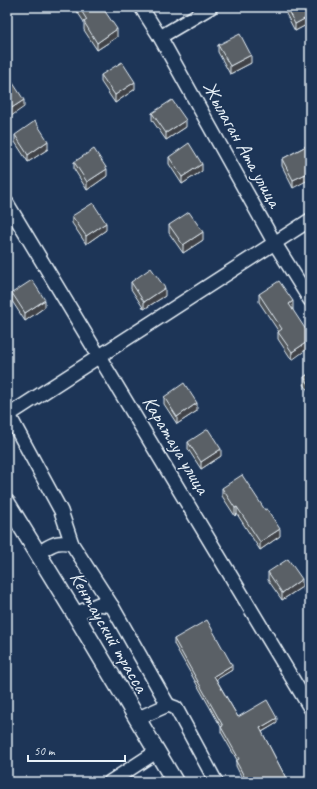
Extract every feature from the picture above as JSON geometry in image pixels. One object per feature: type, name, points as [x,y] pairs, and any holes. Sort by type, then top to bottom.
[{"type":"main road","name":"Кентауский трасса","points":[[7,503],[175,782]]},
{"type":"street","name":"Жылаган Ата улица","points":[[141,7],[160,37],[274,242],[310,300]]},
{"type":"street","points":[[160,37],[211,7]]},
{"type":"street","name":"Каратауа улица","points":[[7,203],[310,708]]},
{"type":"street","points":[[216,782],[176,708],[168,705],[112,606],[72,544],[61,511],[8,416],[310,220]]},
{"type":"street","points":[[38,553],[57,542],[72,544]]},
{"type":"street","points":[[75,614],[99,604],[112,606]]},
{"type":"street","points":[[136,719],[168,705]]},
{"type":"street","points":[[110,782],[156,752]]},
{"type":"building","points":[[79,7],[102,7],[117,29],[97,43],[84,22],[87,20]]},
{"type":"building","points":[[286,7],[310,7],[310,16],[295,24]]},
{"type":"building","points":[[240,34],[251,55],[230,66],[218,45]]},
{"type":"building","points":[[122,62],[135,82],[115,95],[101,75]]},
{"type":"building","points":[[11,80],[24,100],[7,111],[7,82]]},
{"type":"building","points":[[172,100],[186,120],[166,133],[152,113]]},
{"type":"building","points":[[35,121],[48,141],[28,155],[15,135]]},
{"type":"building","points":[[189,143],[202,164],[182,177],[169,157]]},
{"type":"building","points":[[310,144],[310,172],[293,180],[282,159]]},
{"type":"building","points":[[94,149],[107,169],[87,182],[74,162]]},
{"type":"building","points":[[93,203],[106,223],[86,236],[72,216]]},
{"type":"building","points":[[189,212],[203,232],[183,245],[169,225]]},
{"type":"building","points":[[151,268],[165,288],[144,302],[131,282]]},
{"type":"building","points":[[32,280],[45,300],[25,313],[12,293]]},
{"type":"building","points":[[279,281],[293,301],[289,304],[310,336],[310,340],[292,352],[278,332],[282,329],[259,294]]},
{"type":"building","points":[[310,373],[310,386],[304,377]]},
{"type":"building","points":[[184,383],[197,403],[177,417],[164,397]]},
{"type":"building","points":[[208,429],[221,449],[201,462],[188,442]]},
{"type":"building","points":[[242,475],[265,510],[267,509],[280,529],[260,542],[237,507],[235,508],[222,488]]},
{"type":"building","points":[[288,559],[302,579],[282,593],[268,572]]},
{"type":"building","points":[[310,580],[310,594],[304,584]]},
{"type":"building","points":[[207,620],[232,665],[214,676],[238,717],[267,700],[277,718],[260,728],[288,782],[247,782],[236,761],[239,759],[221,727],[223,726],[174,639]]}]
